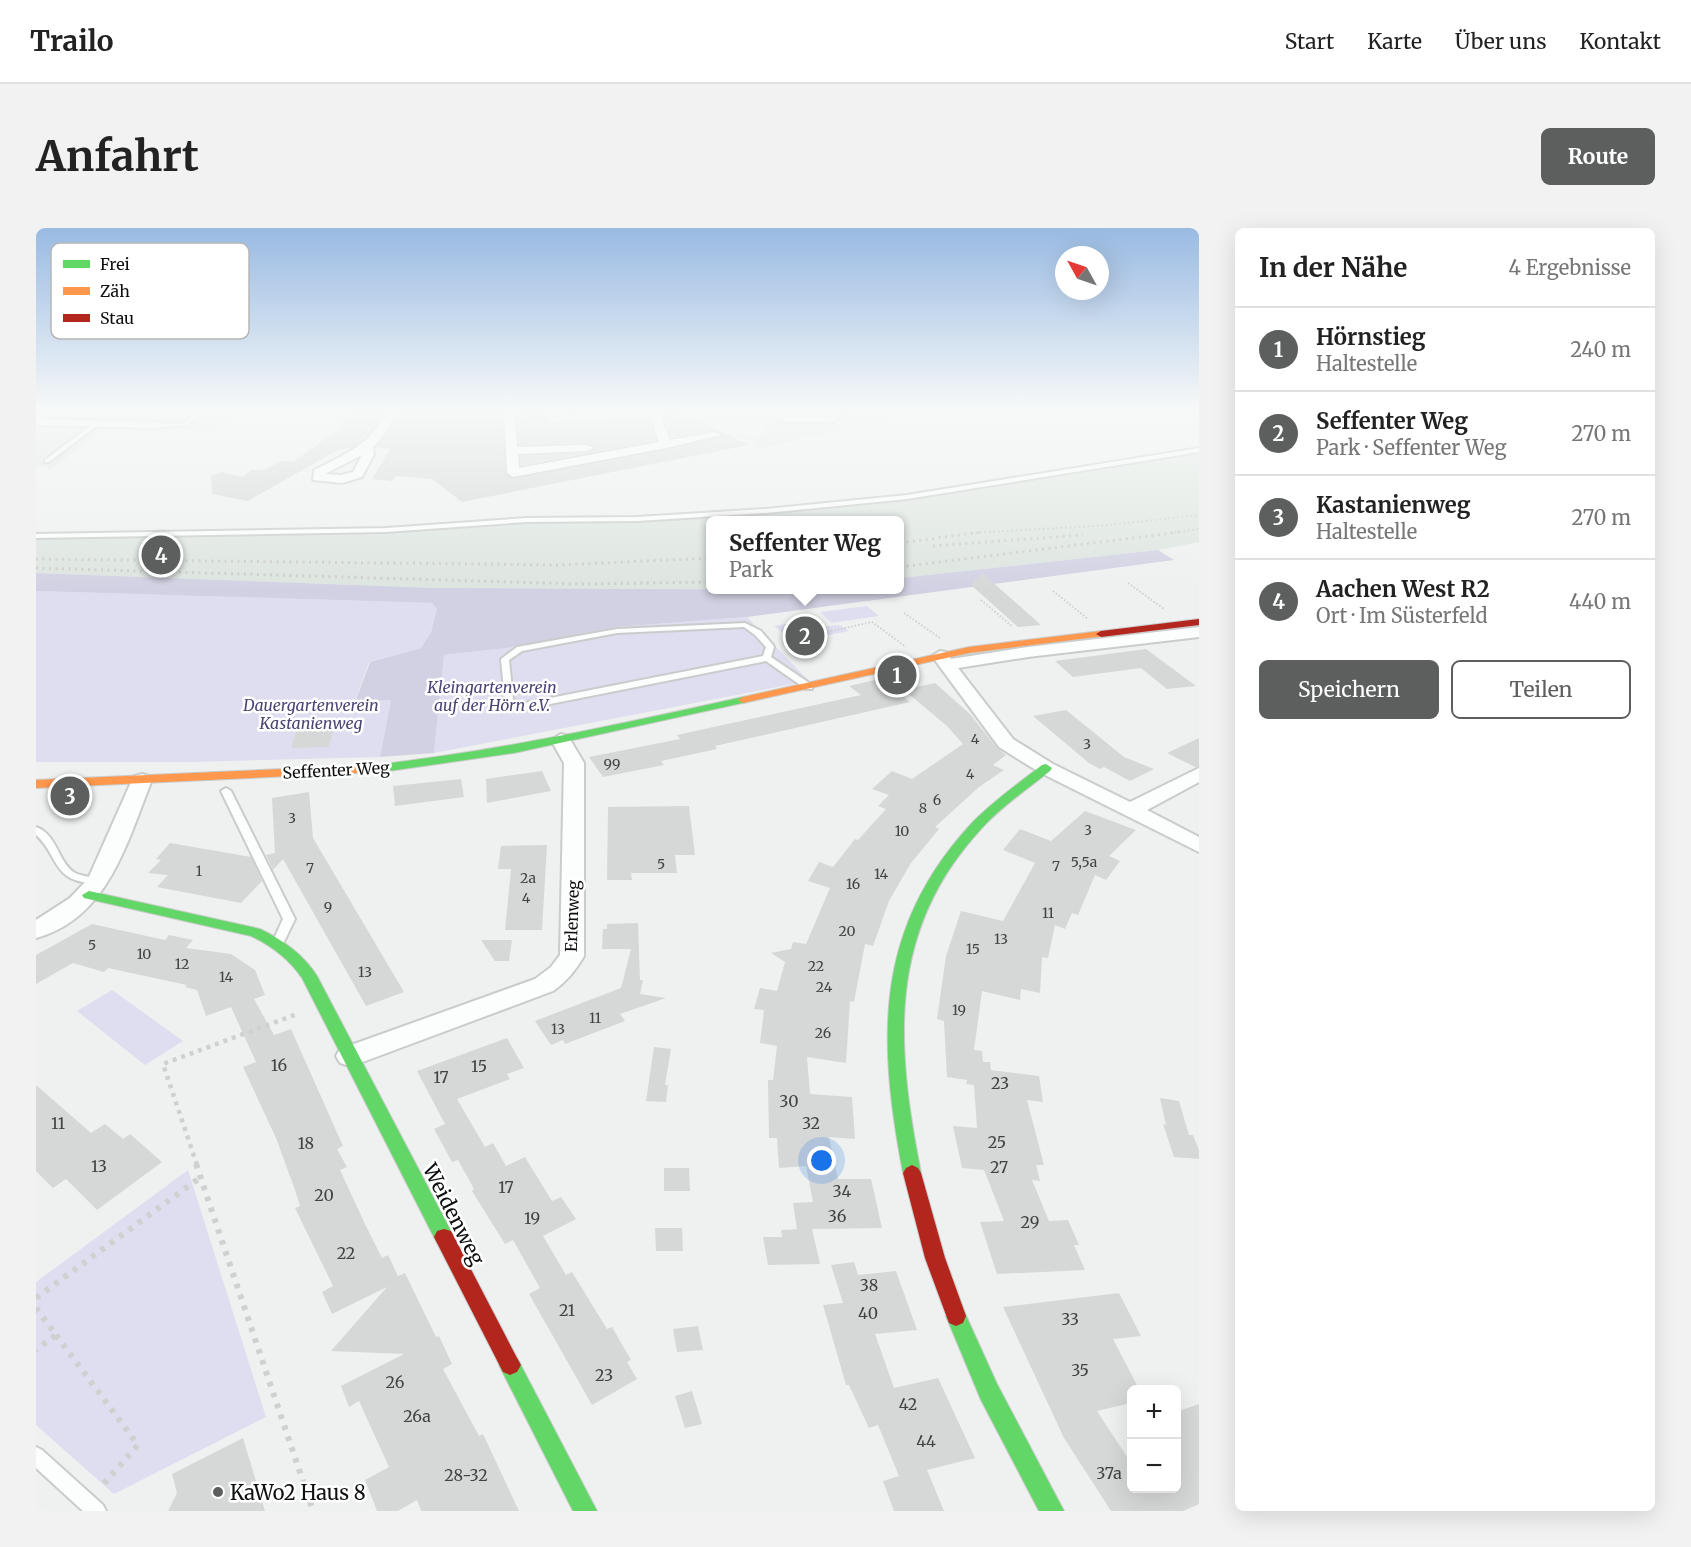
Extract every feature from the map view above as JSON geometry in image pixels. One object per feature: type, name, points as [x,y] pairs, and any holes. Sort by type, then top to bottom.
[{"type":"street","points":[[513,470],[513,473],[530,470]]},
{"type":"street","name":"Seffenter Weg","points":[[36,784],[405,766],[561,740],[809,687],[940,656],[1031,641],[1199,622]]},
{"type":"street","name":"Seffenter Weg","points":[[940,656],[1028,652],[1199,632]]},
{"type":"street","points":[[940,656],[1006,743],[1046,768],[1199,845]]},
{"type":"street","name":"Erlenweg","points":[[350,1056],[544,985],[567,965],[572,957],[575,795],[573,763],[561,740]]},
{"type":"street","points":[[1046,768],[985,819],[957,850],[933,889],[911,934],[895,1011],[898,1090],[906,1153],[933,1254],[981,1374],[1052,1511]]},
{"type":"street","points":[[1130,811],[1199,774]]},
{"type":"street","points":[[36,930],[66,913],[94,888],[142,780]]},
{"type":"street","name":"Weidenweg","points":[[94,888],[255,932],[278,943],[296,957],[323,1004],[585,1511]]},
{"type":"lane","points":[[36,536],[386,530],[526,520],[637,519],[756,512],[907,497],[1076,470]]},
{"type":"lane","points":[[767,658],[770,647],[758,633],[745,625],[617,631],[520,649],[505,659],[508,701],[525,705],[767,658],[809,687]]},
{"type":"lane","points":[[226,791],[289,920],[278,943]]},
{"type":"lane","points":[[36,830],[55,848],[62,866],[72,876],[94,888]]},
{"type":"lane","points":[[36,1456],[92,1507]]},
{"type":"path","points":[[1128,583],[1170,614]]},
{"type":"path","points":[[1053,591],[1090,620]]},
{"type":"path","points":[[981,600],[1018,631]]},
{"type":"path","points":[[904,614],[940,656]]},
{"type":"path","points":[[800,638],[872,622],[940,656]]},
{"type":"path","points":[[313,1511],[163,1064],[323,1004]]},
{"type":"path","points":[[36,1298],[201,1177]]},
{"type":"path","points":[[36,1308],[138,1445],[92,1507]]},
{"type":"path","points":[[36,1350],[56,1335]]},
{"type":"shaded area","points":[[1084,470],[1199,470],[1199,542],[1158,550],[904,578],[904,516],[735,516],[938,494]]},
{"type":"shaded area","points":[[706,517],[706,589],[436,588],[36,573],[36,538],[374,533],[496,524]]},
{"type":"shaded area","points":[[1158,550],[1174,560],[747,617],[616,627],[507,648],[444,655],[434,753],[380,757],[391,700],[355,702],[370,662],[421,648],[431,632],[437,609],[432,603],[36,591],[36,573],[436,588],[706,589],[706,594],[904,594],[904,578]]},
{"type":"green space","name":"Dauergartenverein Kastanienweg","points":[[36,591],[432,603],[437,609],[431,632],[421,648],[369,662],[355,701],[391,700],[380,757],[193,762],[36,762]]},
{"type":"green space","points":[[867,606],[879,616],[831,623],[820,612]]},
{"type":"green space","name":"Kleingartenverein auf der Hörn e.V.","points":[[747,617],[809,681],[434,753],[444,655],[507,648],[616,627]]},
{"type":"green space","points":[[798,622],[819,627],[840,625],[849,631],[795,642],[774,626]]},
{"type":"green space","points":[[112,990],[183,1041],[145,1065],[77,1011]]},
{"type":"green space","points":[[188,1170],[266,1417],[114,1494],[36,1425],[36,1282]]},
{"type":"building","points":[[251,470],[303,470],[248,501],[212,494],[211,476],[222,472],[242,477]]},
{"type":"building","points":[[377,470],[505,470],[505,473],[513,479],[561,470],[624,470],[462,502],[432,479],[396,476],[392,481],[372,479]]},
{"type":"building","points":[[982,573],[1041,625],[1018,627],[971,585]]},
{"type":"building","points":[[1146,649],[1196,686],[1167,689],[1141,668],[1073,677],[1055,661]]},
{"type":"building","points":[[879,679],[910,702],[715,746],[717,749],[661,761],[664,765],[603,777],[589,757],[680,739],[677,735],[861,695],[849,686]]},
{"type":"building","points":[[935,683],[970,714],[997,748],[1006,755],[993,765],[1004,770],[979,787],[935,827],[939,829],[911,863],[889,901],[873,946],[865,944],[854,1002],[850,1001],[846,1063],[807,1057],[810,1094],[852,1097],[855,1139],[829,1137],[838,1179],[871,1179],[882,1228],[812,1229],[820,1264],[768,1265],[763,1237],[782,1237],[781,1230],[797,1229],[793,1203],[813,1202],[806,1166],[779,1168],[777,1138],[769,1138],[768,1080],[773,1080],[777,1046],[760,1043],[764,1010],[754,1009],[760,988],[777,991],[785,962],[771,953],[791,949],[793,942],[806,944],[830,888],[808,881],[819,862],[833,867],[855,839],[858,840],[886,809],[878,806],[889,795],[872,789],[892,771],[912,779],[963,744],[947,726],[904,690]]},
{"type":"building","points":[[1066,710],[1124,757],[1154,769],[1130,781],[1104,767],[1100,769],[1089,763],[1033,716]]},
{"type":"building","points":[[336,718],[329,747],[291,748],[300,719]]},
{"type":"building","points":[[1199,738],[1199,766],[1195,767],[1167,753]]},
{"type":"building","points":[[542,771],[551,791],[487,803],[486,779]]},
{"type":"building","points":[[461,779],[464,797],[395,806],[393,786]]},
{"type":"building","points":[[309,792],[313,838],[404,992],[366,1006],[283,859],[273,870],[266,855],[275,853],[272,798]]},
{"type":"building","points":[[689,806],[695,855],[675,855],[677,873],[631,873],[632,880],[607,880],[608,807]]},
{"type":"building","points":[[1085,811],[1136,830],[1109,856],[1120,861],[1106,880],[1095,875],[1078,915],[1072,913],[1065,929],[1055,925],[1048,958],[1042,957],[1040,993],[1021,989],[1020,1000],[982,991],[974,1050],[982,1051],[983,1062],[990,1062],[991,1070],[1039,1076],[1043,1102],[1027,1100],[1044,1165],[1036,1165],[1040,1181],[1032,1180],[1049,1221],[1068,1220],[1079,1245],[1074,1245],[1085,1270],[997,1274],[980,1222],[1004,1221],[984,1170],[962,1168],[953,1126],[977,1128],[974,1085],[966,1084],[967,1080],[947,1077],[944,1021],[937,1019],[946,956],[961,911],[1003,921],[1035,863],[1003,850],[1020,829],[1051,841]]},
{"type":"building","points":[[170,843],[251,857],[262,881],[241,903],[157,887],[168,875],[148,873],[161,860],[156,859]]},
{"type":"building","points":[[547,845],[542,930],[505,930],[511,869],[498,869],[501,846]]},
{"type":"building","points":[[638,923],[640,980],[643,980],[640,994],[666,998],[620,1014],[625,1021],[565,1044],[563,1040],[551,1045],[535,1021],[621,988],[631,949],[602,949],[603,929],[607,929],[607,924]]},
{"type":"building","points":[[92,924],[165,940],[169,935],[193,940],[186,948],[231,954],[255,970],[265,995],[254,999],[274,1035],[291,1029],[343,1146],[337,1149],[347,1167],[340,1170],[365,1224],[382,1258],[388,1255],[398,1276],[405,1273],[436,1337],[439,1336],[452,1364],[443,1369],[479,1436],[483,1434],[519,1511],[421,1511],[417,1500],[398,1511],[377,1511],[365,1480],[389,1467],[359,1401],[349,1407],[341,1386],[404,1354],[331,1351],[387,1287],[332,1314],[322,1292],[333,1286],[295,1208],[300,1206],[276,1138],[243,1067],[256,1062],[231,1007],[206,1016],[197,990],[185,987],[187,985],[108,968],[104,972],[73,963],[36,984],[36,955]]},
{"type":"building","points":[[481,940],[512,940],[509,961],[495,961]]},
{"type":"building","points":[[507,1038],[524,1068],[507,1074],[510,1079],[457,1099],[485,1147],[493,1143],[506,1166],[525,1157],[552,1201],[561,1197],[576,1219],[543,1236],[566,1275],[572,1272],[607,1329],[612,1327],[631,1360],[627,1362],[637,1379],[592,1405],[529,1294],[540,1288],[513,1240],[505,1244],[472,1191],[474,1189],[458,1160],[452,1162],[434,1129],[445,1124],[417,1071]]},
{"type":"building","points":[[654,1047],[671,1049],[665,1085],[668,1085],[666,1102],[646,1101]]},
{"type":"building","points":[[36,1085],[91,1133],[105,1124],[123,1139],[130,1134],[162,1162],[97,1210],[66,1179],[53,1188],[36,1171]]},
{"type":"building","points":[[1160,1098],[1179,1101],[1189,1135],[1193,1135],[1199,1150],[1199,1159],[1174,1157],[1163,1124],[1166,1125]]},
{"type":"building","points":[[664,1168],[689,1168],[690,1191],[664,1191]]},
{"type":"building","points":[[655,1228],[682,1228],[683,1251],[656,1251]]},
{"type":"building","points":[[854,1262],[858,1275],[896,1271],[917,1330],[875,1334],[894,1388],[938,1378],[975,1458],[927,1470],[944,1511],[894,1511],[883,1481],[899,1476],[878,1425],[869,1428],[849,1385],[846,1385],[823,1305],[843,1303],[831,1265]]},
{"type":"building","points":[[1119,1293],[1141,1336],[1113,1339],[1137,1385],[1127,1385],[1127,1404],[1097,1411],[1127,1457],[1127,1493],[1181,1493],[1181,1410],[1199,1404],[1199,1504],[1183,1511],[1111,1511],[1064,1438],[1003,1307]]},
{"type":"building","points":[[698,1326],[703,1350],[677,1352],[673,1329]]},
{"type":"building","points":[[692,1391],[702,1424],[685,1428],[675,1396]]},
{"type":"building","name":"KaWo2 Haus 8","points":[[243,1438],[265,1511],[168,1511],[177,1493],[172,1474]]},
{"type":"railway","points":[[977,533],[1109,525],[1199,515]]},
{"type":"railway","points":[[1170,533],[1199,529]]},
{"type":"railway","points":[[977,533],[982,532]]},
{"type":"railway","points":[[904,566],[1180,532]]},
{"type":"railway","points":[[971,533],[977,533]]},
{"type":"railway","points":[[904,542],[977,533]]},
{"type":"railway","points":[[933,546],[1083,535]]},
{"type":"railway","points":[[36,559],[560,565],[706,558]]},
{"type":"railway","points":[[36,568],[580,584],[706,582]]},
{"type":"traffic: fast","points":[[375,769],[514,749],[743,700]]},
{"type":"traffic: fast","points":[[912,1173],[899,1094],[894,1033],[898,988],[911,938],[932,890],[960,846],[992,811],[1046,768]]},
{"type":"traffic: fast","points":[[89,895],[255,932],[292,955],[309,976],[444,1237]]},
{"type":"traffic: fast","points":[[956,1316],[989,1392],[1052,1511]]},
{"type":"traffic: fast","points":[[510,1365],[585,1511]]},
{"type":"traffic: slow","points":[[743,700],[969,650],[1101,634]]},
{"type":"traffic: slow","points":[[36,784],[375,769]]},
{"type":"traffic: jam","points":[[1101,634],[1199,622]]},
{"type":"traffic: jam","points":[[912,1173],[935,1258],[956,1316]]},
{"type":"traffic: jam","points":[[444,1237],[510,1365]]},
{"type":"place","name":"Aachen West R2","points":[[161,555]]},
{"type":"place","name":"Seffenter Weg","points":[[805,636]]},
{"type":"place","name":"Hörnstieg","points":[[897,675]]},
{"type":"place","name":"Kastanienweg","points":[[70,796]]},
{"type":"place","name":"KaWo2 Haus 8","points":[[218,1492]]}]
